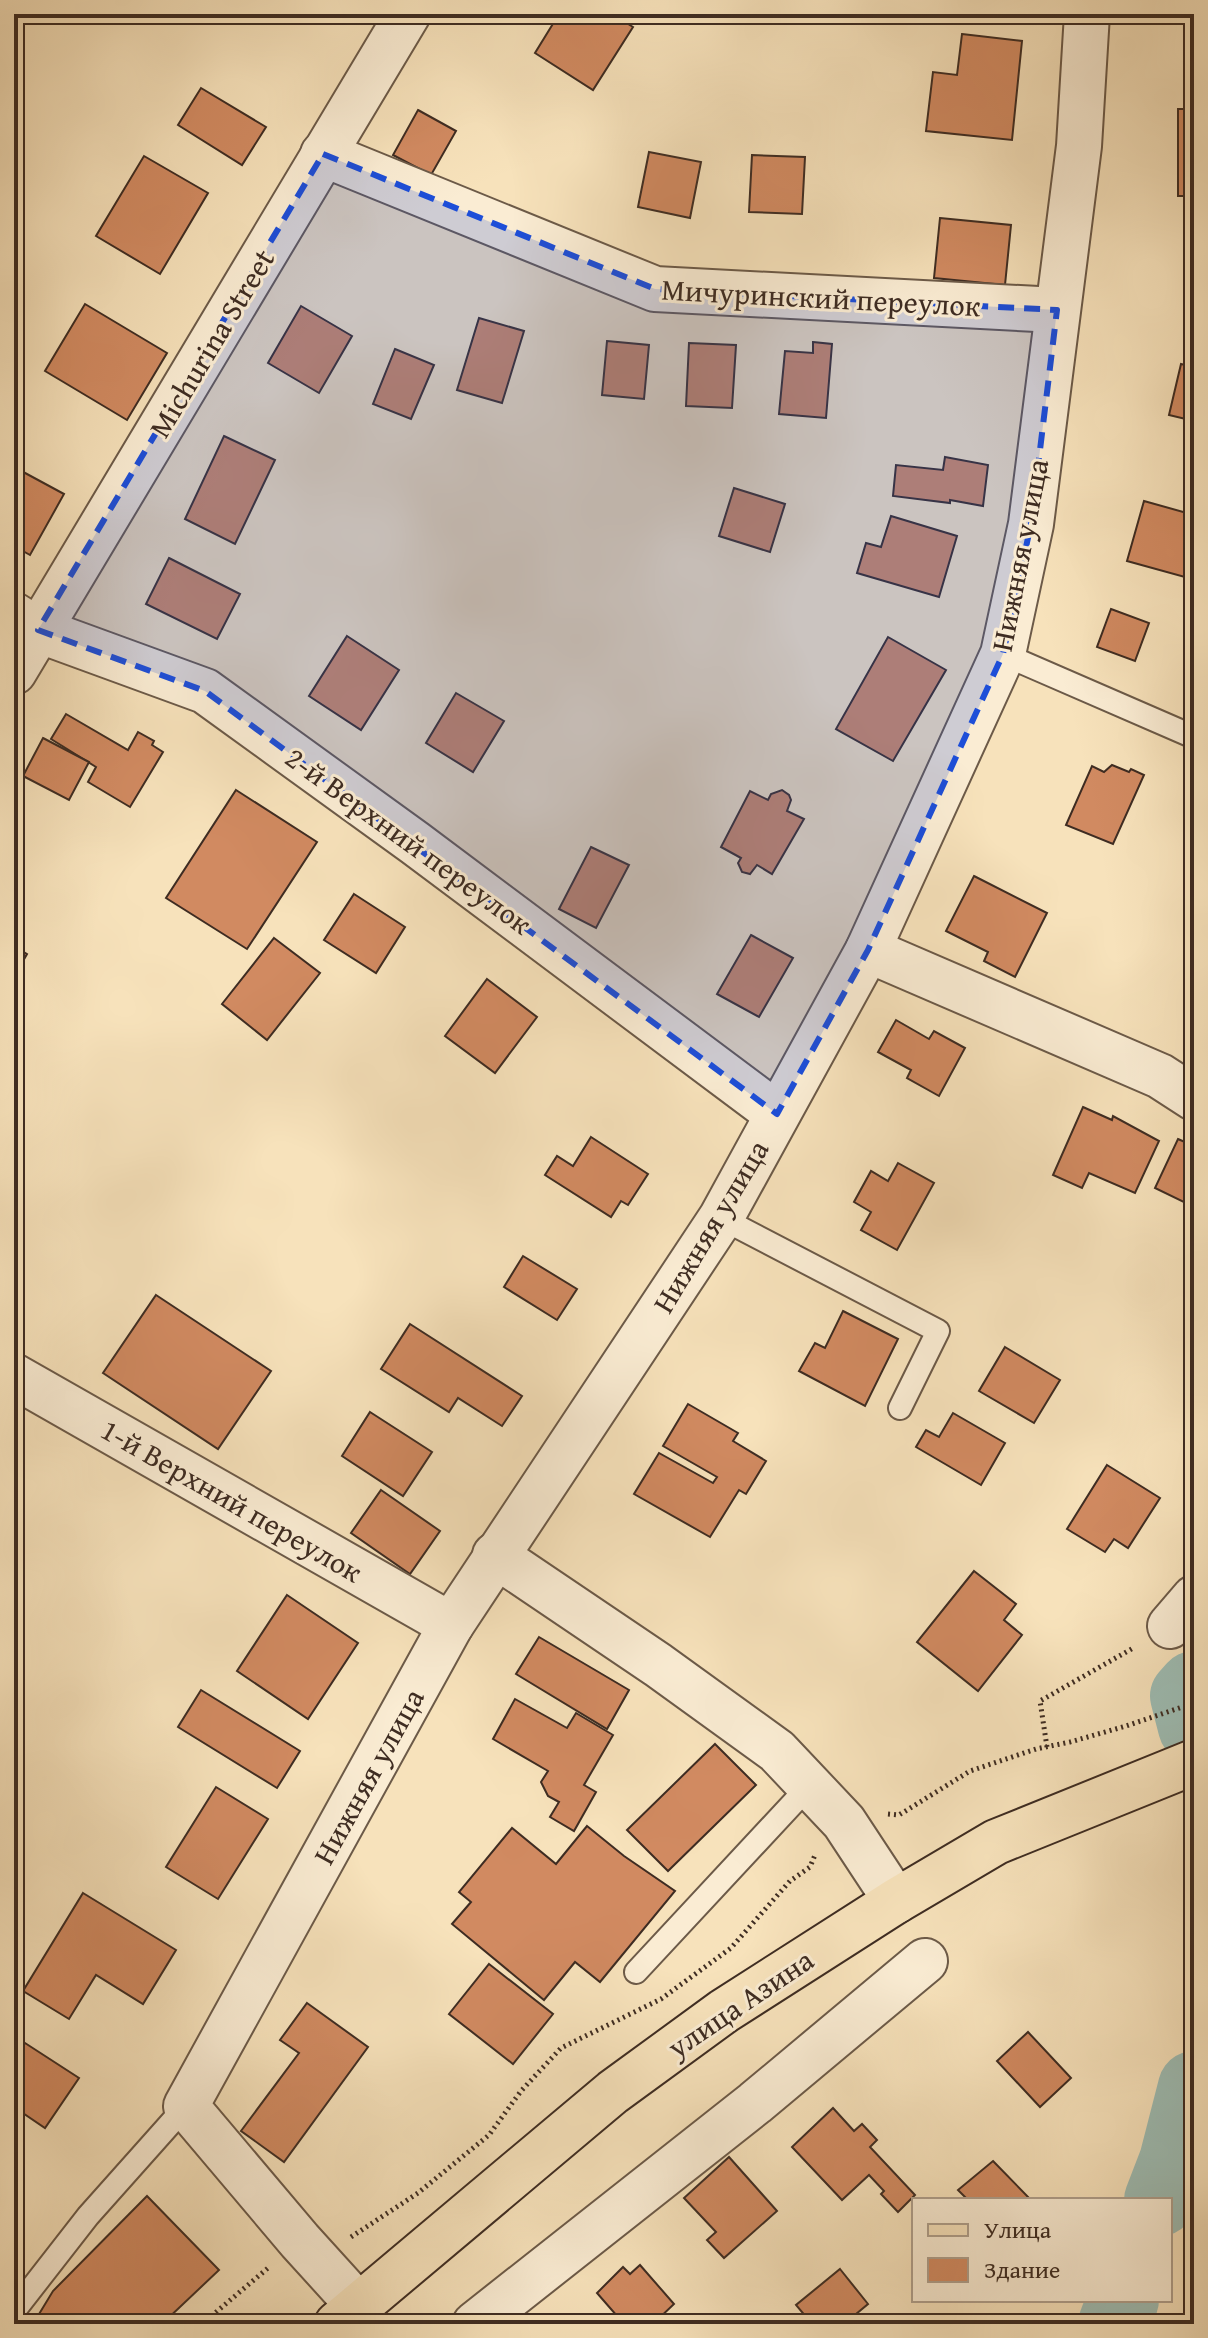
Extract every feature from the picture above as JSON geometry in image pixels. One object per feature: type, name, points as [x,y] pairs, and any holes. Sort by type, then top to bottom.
[{"type":"main road","name":"улица Азина","points":[[348,2315],[613,2092],[724,2011],[896,1901],[996,1842],[1194,1762]]},
{"type":"street","name":"Michurina Street","points":[[14,672],[26,622],[117,503],[408,14]]},
{"type":"street","name":"Нижняя улица","points":[[186,2106],[451,1625],[721,1218],[868,950],[1003,654],[1031,524],[1079,146],[1087,14]]},
{"type":"street","name":"Мичуринский переулок","points":[[323,154],[655,289],[1057,310]]},
{"type":"street","name":"2-й Верхний переулок","points":[[26,622],[205,691],[415,843],[777,1114]]},
{"type":"street","points":[[868,950],[1160,1076],[1194,1098]]},
{"type":"street","name":"1-й Верхний переулок","points":[[14,1376],[451,1625]]},
{"type":"street","points":[[495,1555],[658,1665],[777,1751],[847,1826],[896,1901]]},
{"type":"street","points":[[475,2324],[755,2103],[925,1961]]},
{"type":"street","points":[[186,2106],[300,2241],[348,2315]]},
{"type":"lane","points":[[1003,654],[1194,737]]},
{"type":"lane","points":[[721,1218],[938,1331],[900,1408]]},
{"type":"lane","points":[[636,1972],[810,1785]]},
{"type":"lane","points":[[14,2311],[88,2216],[186,2106]]},
{"type":"path","points":[[1047,1747],[1040,1701],[1182,1612]]},
{"type":"path","points":[[202,2324],[300,2241],[342,2243],[418,2193],[489,2135],[521,2091],[561,2048],[661,1999],[731,1948],[790,1881],[810,1867],[817,1850],[868,1811],[899,1815],[970,1771],[1194,1703]]},
{"type":"highlighted area","points":[[323,154],[655,289],[1057,310],[1031,524],[1003,654],[868,950],[777,1114],[205,691],[38,630]]},
{"type":"building","points":[[559,14],[612,14],[633,27],[593,90],[535,53]]},
{"type":"building","points":[[962,34],[1022,41],[1012,140],[926,131],[933,72],[957,75]]},
{"type":"building","points":[[201,88],[266,127],[242,165],[178,125]]},
{"type":"building","points":[[1178,109],[1194,109],[1194,196],[1178,196]]},
{"type":"building","points":[[418,110],[456,131],[431,175],[393,155]]},
{"type":"building","points":[[649,152],[701,162],[690,218],[638,207]]},
{"type":"building","points":[[752,155],[805,157],[802,214],[749,212]]},
{"type":"building","points":[[144,156],[208,193],[160,274],[96,236]]},
{"type":"building","points":[[940,218],[1011,225],[1005,285],[934,278]]},
{"type":"building","points":[[85,304],[167,353],[127,420],[45,371]]},
{"type":"building","points":[[301,306],[352,336],[319,393],[268,363]]},
{"type":"building","points":[[479,318],[524,331],[502,403],[457,390]]},
{"type":"building","points":[[607,341],[649,345],[644,399],[602,395]]},
{"type":"building","points":[[813,342],[832,344],[826,418],[779,414],[785,351],[813,353]]},
{"type":"building","points":[[689,343],[736,345],[732,408],[686,406]]},
{"type":"building","points":[[395,349],[434,365],[411,419],[373,404]]},
{"type":"building","points":[[1181,364],[1194,367],[1194,421],[1169,415]]},
{"type":"building","points":[[224,436],[275,460],[235,544],[185,519]]},
{"type":"building","points":[[945,457],[988,465],[983,506],[893,496],[896,465],[943,470]]},
{"type":"building","points":[[14,467],[64,494],[30,555],[14,546]]},
{"type":"building","points":[[734,488],[785,504],[770,552],[719,536]]},
{"type":"building","points":[[1144,501],[1194,515],[1192,579],[1127,561]]},
{"type":"building","points":[[891,516],[957,536],[939,597],[857,573],[866,543],[881,547]]},
{"type":"building","points":[[169,558],[240,594],[217,639],[146,604]]},
{"type":"building","points":[[1111,609],[1149,623],[1135,661],[1097,647]]},
{"type":"building","points":[[347,636],[399,670],[361,730],[309,696]]},
{"type":"building","points":[[888,637],[946,670],[893,761],[836,729]]},
{"type":"building","points":[[456,693],[504,721],[473,772],[426,743]]},
{"type":"building","points":[[66,714],[128,750],[138,732],[154,741],[152,745],[163,752],[130,807],[88,782],[96,767],[51,739]]},
{"type":"building","points":[[43,738],[89,762],[69,800],[23,776]]},
{"type":"building","points":[[1112,765],[1144,775],[1113,844],[1066,825],[1092,766],[1104,772]]},
{"type":"building","points":[[236,790],[317,842],[247,949],[166,898]]},
{"type":"building","points":[[782,790],[791,800],[787,811],[804,819],[772,874],[757,865],[750,874],[742,872],[738,863],[741,858],[721,847],[750,791],[768,800],[771,794]]},
{"type":"building","points":[[591,847],[629,865],[596,928],[559,909]]},
{"type":"building","points":[[974,876],[1047,913],[1015,977],[984,961],[988,952],[946,931]]},
{"type":"building","points":[[354,894],[405,927],[376,973],[324,940]]},
{"type":"building","points":[[751,935],[793,958],[759,1017],[717,994]]},
{"type":"building","points":[[274,938],[320,973],[267,1040],[222,1004]]},
{"type":"building","points":[[14,946],[27,954],[14,977]]},
{"type":"building","points":[[487,979],[537,1017],[495,1073],[445,1036]]},
{"type":"building","points":[[896,1020],[929,1039],[934,1031],[965,1048],[939,1096],[907,1078],[911,1070],[878,1052]]},
{"type":"building","points":[[1083,1107],[1112,1120],[1113,1116],[1159,1141],[1135,1193],[1089,1173],[1082,1188],[1053,1175]]},
{"type":"building","points":[[591,1137],[648,1174],[628,1205],[621,1201],[611,1217],[545,1175],[557,1156],[573,1166]]},
{"type":"building","points":[[1178,1139],[1194,1146],[1194,1207],[1155,1188]]},
{"type":"building","points":[[898,1163],[934,1183],[897,1250],[861,1230],[871,1212],[854,1202],[871,1171],[888,1181]]},
{"type":"building","points":[[523,1256],[577,1289],[557,1320],[504,1287]]},
{"type":"building","points":[[156,1295],[271,1371],[218,1449],[103,1373]]},
{"type":"building","points":[[1194,1302],[1194,1328],[1186,1326]]},
{"type":"building","points":[[843,1311],[898,1339],[865,1406],[799,1371],[815,1343],[825,1348]]},
{"type":"building","points":[[410,1324],[522,1396],[502,1426],[458,1398],[449,1412],[381,1369]]},
{"type":"building","points":[[1005,1347],[1060,1380],[1034,1423],[979,1391]]},
{"type":"building","points":[[688,1404],[738,1433],[733,1441],[766,1461],[746,1494],[739,1490],[710,1537],[634,1494],[659,1453],[713,1483],[717,1477],[663,1446]]},
{"type":"building","points":[[370,1412],[432,1452],[403,1496],[342,1456]]},
{"type":"building","points":[[953,1413],[1005,1443],[981,1485],[916,1447],[926,1430],[939,1437]]},
{"type":"building","points":[[1107,1465],[1160,1498],[1128,1548],[1114,1539],[1105,1552],[1067,1529]]},
{"type":"building","points":[[381,1490],[440,1531],[410,1574],[351,1533]]},
{"type":"building","points":[[974,1571],[1016,1604],[1004,1620],[1022,1635],[978,1691],[917,1642]]},
{"type":"building","points":[[287,1595],[358,1643],[308,1719],[237,1671]]},
{"type":"building","points":[[539,1637],[629,1690],[607,1729],[516,1674]]},
{"type":"building","points":[[201,1690],[300,1751],[277,1788],[178,1727]]},
{"type":"building","points":[[515,1699],[567,1728],[576,1713],[613,1735],[584,1785],[596,1792],[574,1831],[550,1817],[559,1802],[548,1796],[541,1782],[548,1771],[493,1739]]},
{"type":"building","points":[[715,1744],[756,1785],[668,1871],[627,1830]]},
{"type":"building","points":[[216,1787],[268,1819],[218,1899],[166,1867]]},
{"type":"building","points":[[587,1826],[675,1891],[600,1982],[575,1962],[544,2000],[452,1924],[471,1902],[459,1892],[512,1828],[556,1864]]},
{"type":"building","points":[[83,1893],[176,1950],[143,2004],[96,1975],[69,2019],[23,1991]]},
{"type":"building","points":[[489,1964],[553,2014],[513,2064],[449,2014]]},
{"type":"building","points":[[307,2003],[368,2047],[284,2162],[241,2131],[299,2053],[280,2040]]},
{"type":"building","points":[[1028,2032],[1071,2078],[1040,2107],[997,2061]]},
{"type":"building","points":[[25,2043],[79,2078],[45,2128],[14,2107],[14,2059]]},
{"type":"building","points":[[833,2108],[854,2131],[862,2124],[877,2140],[870,2147],[915,2195],[898,2212],[869,2175],[842,2200],[792,2147]]},
{"type":"building","points":[[729,2157],[777,2211],[724,2258],[707,2240],[716,2232],[684,2198]]},
{"type":"building","points":[[993,2161],[1029,2198],[966,2198],[958,2190]]},
{"type":"building","points":[[147,2196],[219,2270],[162,2324],[33,2324],[53,2291]]},
{"type":"building","points":[[640,2265],[674,2304],[653,2324],[624,2324],[597,2293],[623,2267],[630,2274]]},
{"type":"building","points":[[840,2269],[868,2304],[844,2324],[812,2324],[796,2305]]},
{"type":"waterway","points":[[1194,1687],[1186,1696],[1194,1727]]},
{"type":"waterway","points":[[1161,2198],[1175,2161],[1194,2087]]},
{"type":"waterway","points":[[1114,2324],[1122,2302]]}]
